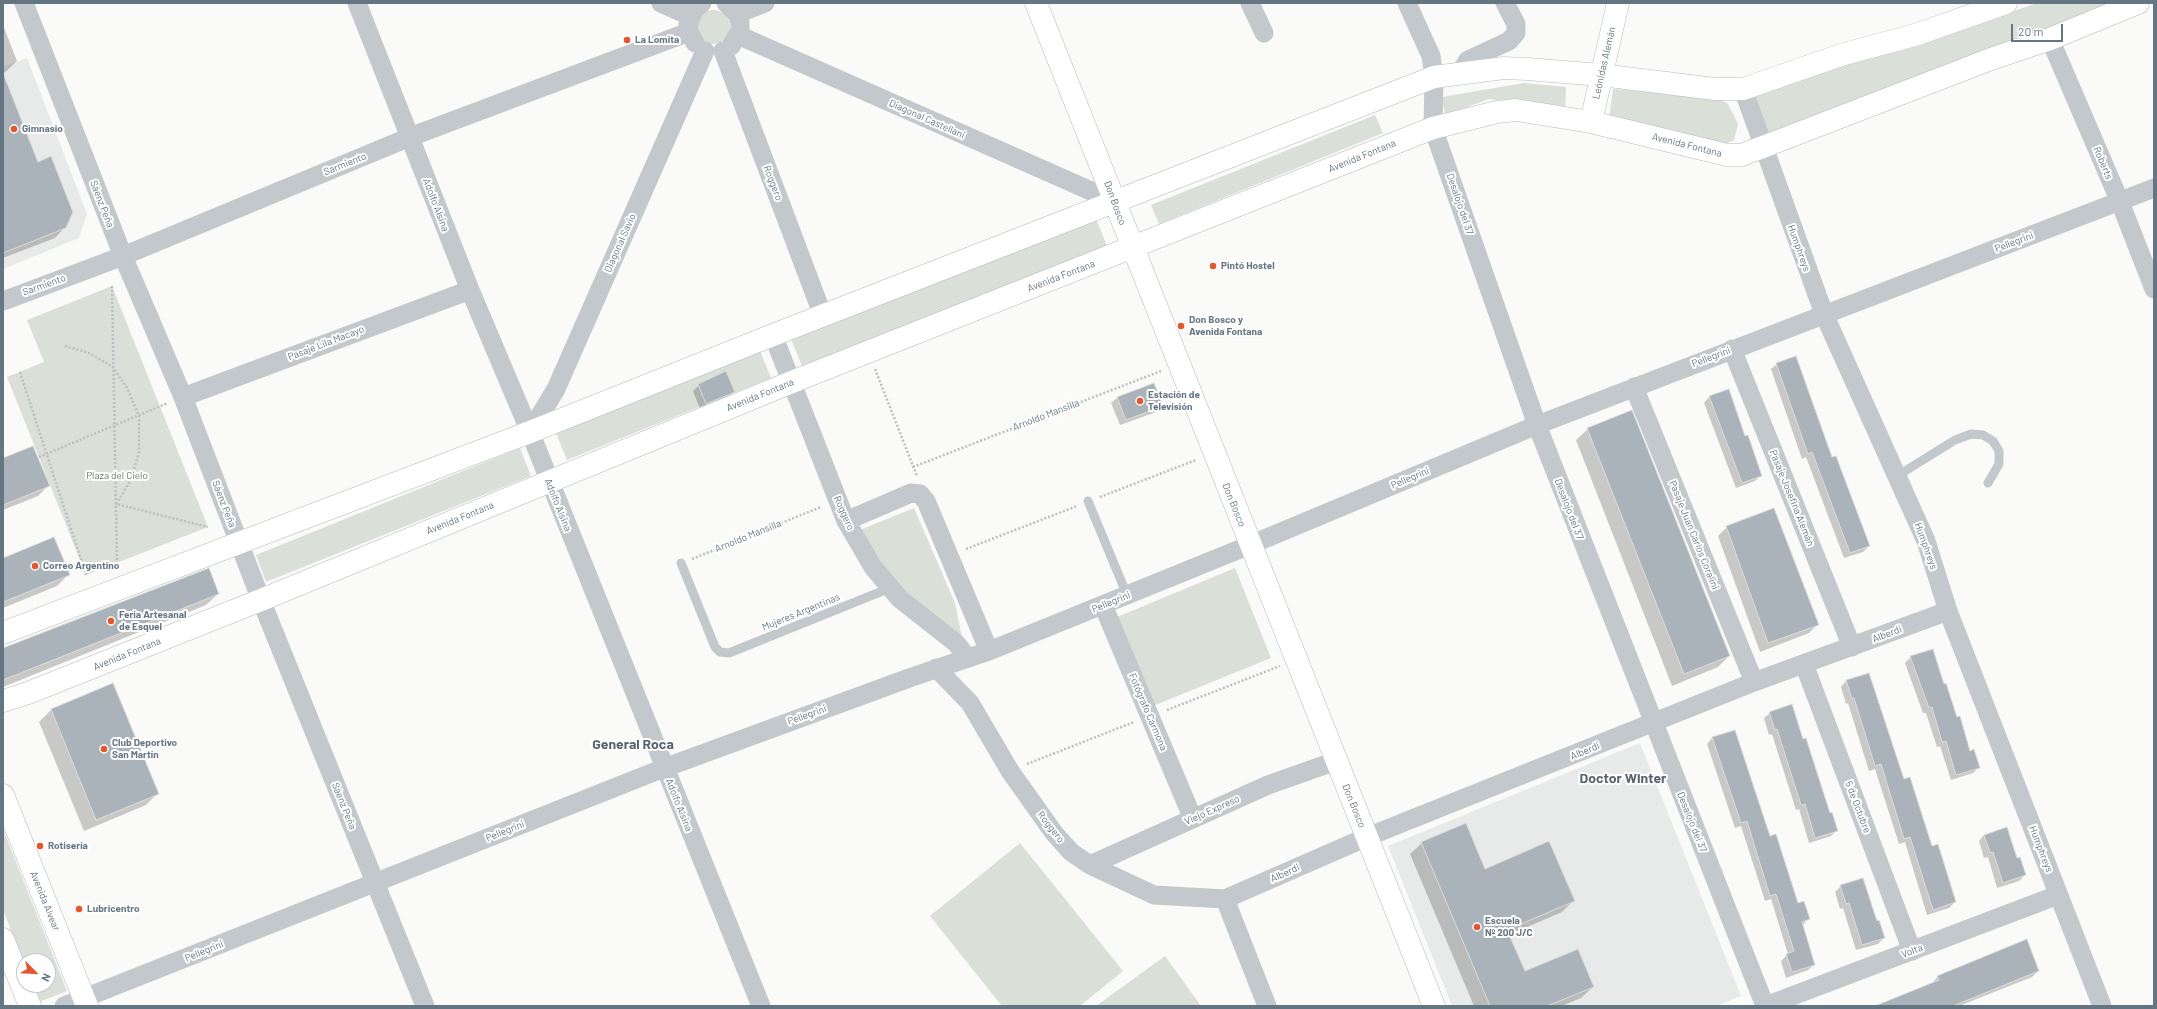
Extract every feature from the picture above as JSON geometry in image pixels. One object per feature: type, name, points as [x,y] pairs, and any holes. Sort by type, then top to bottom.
[{"type":"street","name":"Sáenz Peña","points":[[24,3],[123,256],[183,397],[261,600],[425,1006]]},
{"type":"street","name":"Adolfo Alsina","points":[[357,3],[470,290],[530,432],[761,1006]]},
{"type":"street","points":[[661,3],[697,11],[697,46],[714,51],[731,46],[738,35],[740,22],[732,8],[764,3]]},
{"type":"street","name":"Don Bosco","points":[[1036,3],[1434,1006]]},
{"type":"street","points":[[1250,3],[1264,33]]},
{"type":"street","name":"Desalojo del 37","points":[[1407,3],[1431,56],[1434,78],[1433,128],[1537,425],[1653,723],[1766,1006]]},
{"type":"street","points":[[1460,73],[1468,60],[1509,41],[1516,33],[1516,24],[1505,3]]},
{"type":"street","name":"Leónidas Alemán","points":[[1591,122],[1618,3]]},
{"type":"street","points":[[3,632],[530,432],[773,335],[1434,78],[1460,73],[1504,68],[1601,75],[1715,89],[1743,89],[1844,54],[1915,35],[2006,3]]},
{"type":"street","name":"Avenida Fontana","points":[[3,701],[28,693],[261,600],[868,351],[1433,128],[1497,112],[1516,110],[1591,122],[1727,155],[1742,155],[1992,59],[2050,39],[2138,3]]},
{"type":"street","name":"Sarmiento","points":[[3,300],[123,256],[410,137],[697,11]]},
{"type":"street","name":"Diagonal Castellani","points":[[738,35],[1116,202]]},
{"type":"street","name":"Roberts","points":[[2050,39],[2120,202],[2154,289]]},
{"type":"street","name":"Roggero","points":[[714,51],[823,316]]},
{"type":"street","name":"Diagonal Savio","points":[[530,432],[556,389],[714,51]]},
{"type":"street","name":"Humphreys","points":[[1743,89],[1762,147],[1824,314],[1926,541],[1948,611],[2102,1006]]},
{"type":"street","name":"Pellegrini","points":[[64,1006],[85,1002],[376,883],[664,768],[936,668],[967,657],[989,652],[1537,425],[2154,188]]},
{"type":"street","name":"Pasaje Lila Macayo","points":[[183,397],[470,290]]},
{"type":"street","name":"Roggero","points":[[773,335],[846,521],[873,568],[900,599],[956,643],[967,657]]},
{"type":"street","name":"Pasaje Josefina Alemán","points":[[1732,349],[1852,647]]},
{"type":"street","name":"Pasaje Juan Carlos Coralini","points":[[1634,387],[1754,682]]},
{"type":"street","points":[[846,521],[911,493],[923,498],[989,652]]},
{"type":"street","name":"Fotógrafo Carmona","points":[[1103,605],[1193,819]]},
{"type":"street","name":"Alberdi","points":[[1225,899],[1367,837],[1754,682],[1948,611]]},
{"type":"street","name":"5 de Octubre","points":[[1804,664],[1912,951]]},
{"type":"street","name":"Roggero","points":[[936,668],[970,704],[1010,771],[1054,833],[1071,852],[1090,865],[1154,896],[1225,899]]},
{"type":"street","name":"Viejo Expreso","points":[[1090,865],[1268,785],[1336,761]]},
{"type":"street","name":"Avenida Alvear","points":[[3,795],[85,1002]]},
{"type":"street","name":"Volta","points":[[1766,1006],[2058,895]]},
{"type":"street","points":[[1225,899],[1267,1006]]},
{"type":"street","points":[[3,939],[30,1006]]},
{"type":"lane","points":[[1897,476],[1955,440],[1970,434],[1984,434],[1993,441],[1999,451],[1999,464],[1988,483]]},
{"type":"lane","points":[[1088,501],[1127,595]]},
{"type":"lane","name":"Mujeres Argentinas","points":[[681,563],[715,647],[720,652],[729,653],[890,588]]},
{"type":"path","points":[[112,286],[117,563]]},
{"type":"path","points":[[65,346],[89,353],[113,368],[127,388],[139,416],[139,452],[131,480],[116,504]]},
{"type":"path","points":[[868,351],[913,467],[923,498]]},
{"type":"path","name":"Arnoldo Mansilla","points":[[913,467],[1178,364]]},
{"type":"path","points":[[20,372],[86,575]]},
{"type":"path","points":[[39,457],[183,397]]},
{"type":"path","name":"Arnoldo Mansilla","points":[[681,563],[838,500]]},
{"type":"path","points":[[116,504],[208,526]]},
{"type":"shaded area","points":[[27,58],[87,214],[79,238],[3,269],[3,67]]},
{"type":"shaded area","points":[[1640,743],[1741,996],[1717,1006],[1452,1006],[1388,846]]},
{"type":"green space","points":[[2037,3],[2113,3],[1768,135],[1754,95],[1826,67],[1957,31]]},
{"type":"green space","points":[[710,10],[716,10],[720,11],[727,17],[730,27],[729,34],[723,41],[716,44],[710,44],[706,43],[699,37],[696,30],[696,24],[697,20],[703,13]]},
{"type":"green space","points":[[1524,83],[1566,87],[1565,110],[1489,99],[1445,115],[1442,97]]},
{"type":"green space","points":[[1613,89],[1715,96],[1728,104],[1738,124],[1734,140],[1718,147],[1609,120]]},
{"type":"green space","points":[[1375,115],[1383,133],[1159,224],[1151,205]]},
{"type":"green space","points":[[1096,219],[1107,246],[802,366],[791,339]]},
{"type":"green space","name":"Plaza del Cielo","points":[[112,286],[208,527],[86,575],[7,377],[44,362],[27,320]]},
{"type":"green space","points":[[760,351],[771,378],[567,460],[556,433]]},
{"type":"green space","points":[[520,448],[531,476],[266,582],[256,555]]},
{"type":"green space","points":[[914,508],[955,603],[962,638],[896,584],[860,530]]},
{"type":"green space","points":[[1235,568],[1271,658],[1153,706],[1117,617]]},
{"type":"green space","points":[[3,829],[52,953],[20,953],[3,910]]},
{"type":"green space","points":[[1020,843],[1123,971],[1080,1006],[1002,1006],[930,916]]},
{"type":"green space","points":[[1165,956],[1201,1006],[1096,1006]]},
{"type":"green space","points":[[56,963],[67,991],[39,1002],[36,993],[56,993]]},
{"type":"building","points":[[3,73],[38,162],[51,156],[73,212],[66,228],[3,253]]},
{"type":"building","points":[[1796,356],[1832,457],[1836,456],[1870,546],[1850,553],[1812,452],[1808,454],[1776,363]]},
{"type":"building","points":[[726,371],[735,392],[706,404],[698,384]]},
{"type":"building","name":"Estación de Televisión","points":[[1154,383],[1163,406],[1126,420],[1117,397]]},
{"type":"building","points":[[1729,389],[1745,436],[1748,435],[1762,476],[1742,483],[1709,396]]},
{"type":"building","points":[[1632,410],[1730,656],[1684,674],[1587,428]]},
{"type":"building","points":[[33,446],[50,486],[3,505],[3,458]]},
{"type":"building","points":[[1774,508],[1819,625],[1768,643],[1726,526]]},
{"type":"building","name":"Correo Argentino","points":[[54,537],[70,575],[3,602],[3,558]]},
{"type":"building","name":"Feria Artesanal de Esquel","points":[[209,568],[219,594],[3,680],[3,648]]},
{"type":"building","points":[[1933,649],[1944,684],[1946,683],[1957,717],[1960,716],[1970,751],[1974,749],[1980,768],[1956,775],[1946,741],[1942,742],[1932,707],[1929,708],[1910,656]]},
{"type":"building","points":[[1869,673],[1904,779],[1910,777],[1932,846],[1938,844],[1956,902],[1933,910],[1910,837],[1904,839],[1881,764],[1875,766],[1854,698],[1852,699],[1846,680]]},
{"type":"building","name":"Club Deportivo San Martín","points":[[113,683],[159,794],[96,820],[51,709]]},
{"type":"building","points":[[1792,704],[1803,739],[1806,738],[1830,813],[1832,812],[1838,831],[1815,838],[1805,804],[1801,805],[1777,729],[1775,730],[1769,712]]},
{"type":"building","points":[[1735,730],[1770,836],[1776,834],[1798,903],[1804,901],[1810,919],[1802,922],[1815,965],[1792,972],[1786,954],[1794,951],[1776,894],[1770,896],[1747,821],[1741,823],[1712,737]]},
{"type":"building","points":[[1466,823],[1485,869],[1549,841],[1575,901],[1507,930],[1525,971],[1578,949],[1594,987],[1547,1006],[1490,1006],[1421,842]]},
{"type":"building","points":[[2007,827],[2017,858],[2020,857],[2026,875],[2003,883],[1993,852],[1990,853],[1984,835]]},
{"type":"building","points":[[1863,878],[1877,921],[1879,920],[1885,938],[1862,945],[1849,903],[1846,904],[1840,885]]},
{"type":"building","points":[[2027,939],[2039,971],[1953,1006],[1875,1006],[1939,980],[1937,976]]},
{"type":"place","name":"La Lomita","points":[[627,40]]},
{"type":"place","name":"Gimnasio","points":[[14,129]]},
{"type":"place","name":"Pintó Hostel","points":[[1213,266]]},
{"type":"place","name":"Don Bosco y Avenida Fontana","points":[[1181,326]]},
{"type":"place","name":"Estación de Televisión","points":[[1140,401]]},
{"type":"place","name":"Correo Argentino","points":[[35,566]]},
{"type":"place","name":"Feria Artesanal de Esquel","points":[[111,621]]},
{"type":"place","name":"Club Deportivo San Martín","points":[[104,749]]},
{"type":"place","name":"Rotisería","points":[[40,846]]},
{"type":"place","name":"Lubricentro","points":[[79,909]]},
{"type":"place","name":"Escuela Nº 200 J/C","points":[[1477,927]]},
{"type":"district","name":"General Roca","points":[[633,744]]},
{"type":"district","name":"Doctor Winter","points":[[1623,778]]}]
